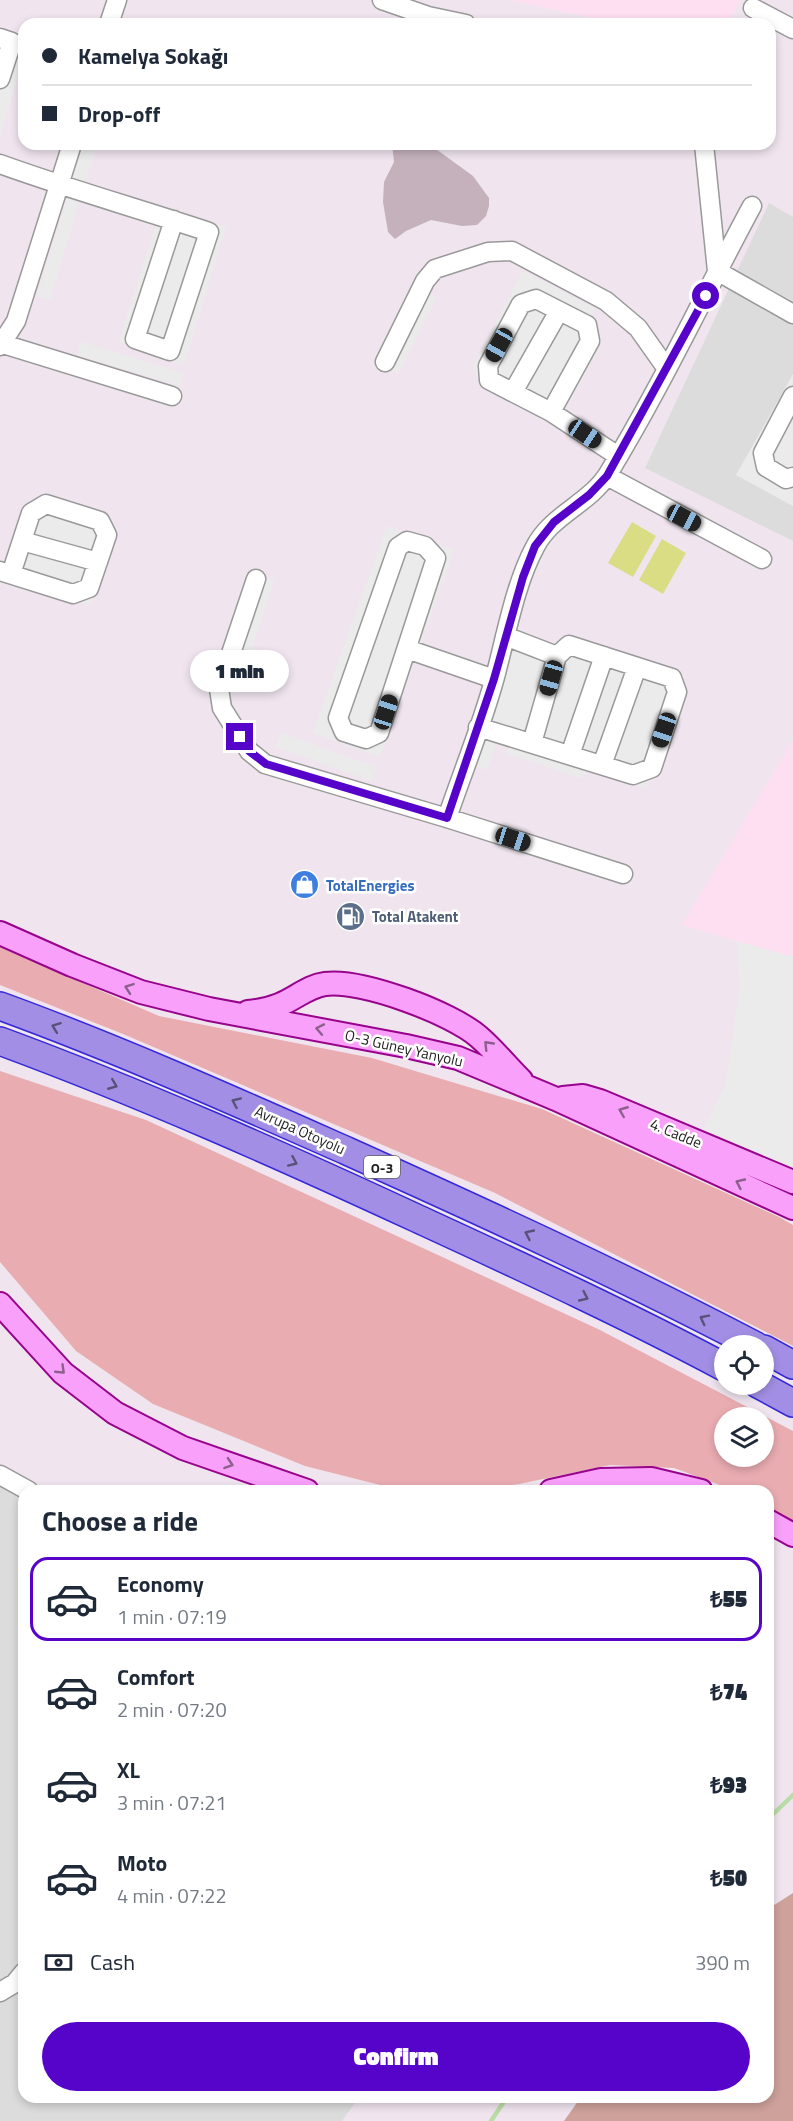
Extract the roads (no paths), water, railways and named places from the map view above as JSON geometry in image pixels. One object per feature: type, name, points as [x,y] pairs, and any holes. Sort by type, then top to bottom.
[{"type":"highway","name":"Avrupa Otoyolu","points":[[0,1006],[151,1064],[354,1154],[572,1254],[734,1335]]},
{"type":"highway","name":"O-3","points":[[0,1041],[136,1095],[369,1196],[669,1337],[714,1362]]},
{"type":"highway","points":[[774,1355],[793,1365]]},
{"type":"highway","points":[[774,1393],[793,1403]]},
{"type":"main road","name":"O-3 Güney Yanyolu","points":[[0,933],[141,992],[236,1014],[458,1058],[556,1099],[793,1208]]},
{"type":"main road","points":[[236,1014],[280,1005],[316,985],[327,983],[384,993],[421,1005],[453,1020],[478,1036],[528,1088]]},
{"type":"main road","name":"4. Cadde","points":[[556,1099],[583,1096],[600,1101],[793,1182]]},
{"type":"main road","points":[[0,1293],[21,1327]]},
{"type":"main road","points":[[0,1304],[63,1373],[115,1413],[183,1448],[290,1485]]},
{"type":"main road","points":[[578,1485],[601,1480],[651,1479],[676,1485]]},
{"type":"main road","points":[[774,1524],[793,1535]]},
{"type":"street","points":[[111,18],[117,0]]},
{"type":"street","points":[[382,0],[437,18]]},
{"type":"street","points":[[752,11],[768,18]]},
{"type":"street","points":[[776,22],[793,29]]},
{"type":"street","points":[[0,38],[12,42],[0,79]]},
{"type":"street","points":[[70,150],[16,321],[1,344],[172,396]]},
{"type":"street","points":[[447,818],[494,679],[523,577],[535,546],[554,522],[589,495],[607,476],[716,278],[705,150]]},
{"type":"street","points":[[0,164],[59,185],[174,220],[209,232],[170,351],[135,339],[174,220]]},
{"type":"street","points":[[717,272],[752,206]]},
{"type":"street","points":[[385,362],[424,281],[435,269],[488,252],[512,251],[606,301],[638,328],[667,369]]},
{"type":"street","points":[[717,272],[793,314]]},
{"type":"street","points":[[580,322],[595,295]]},
{"type":"street","points":[[551,412],[590,342],[587,325],[536,299],[521,304],[488,366],[489,380],[551,412],[618,456]]},
{"type":"street","points":[[513,392],[559,311]]},
{"type":"street","points":[[793,396],[763,453],[766,467],[786,479],[793,477]]},
{"type":"street","points":[[607,476],[762,559]]},
{"type":"street","points":[[46,504],[100,521],[107,535],[89,588],[73,594],[6,572],[22,541],[31,513],[46,504]]},
{"type":"street","points":[[22,541],[98,562]]},
{"type":"street","points":[[407,541],[425,546],[436,558],[407,649],[379,733],[366,739],[344,732],[338,718],[398,547],[407,541]]},
{"type":"street","points":[[256,579],[219,689],[222,708],[249,751],[266,764],[623,874]]},
{"type":"street","points":[[505,636],[557,656]]},
{"type":"street","points":[[478,727],[633,775],[651,768],[677,692],[672,678],[569,645],[557,656],[532,743]]},
{"type":"street","points":[[407,649],[494,679]]},
{"type":"street","points":[[570,756],[604,656]]},
{"type":"street","points":[[602,765],[637,667]]},
{"type":"street","points":[[0,1475],[18,1485]]},
{"type":"street","points":[[0,1992],[18,1979]]},
{"type":"waterway","points":[[774,1813],[793,1795]]},
{"type":"waterway","points":[[491,2121],[503,2103]]},
{"type":"place","name":"TotalEnergies","points":[[305,885]]},
{"type":"place","name":"Total Atakent","points":[[351,916]]}]
